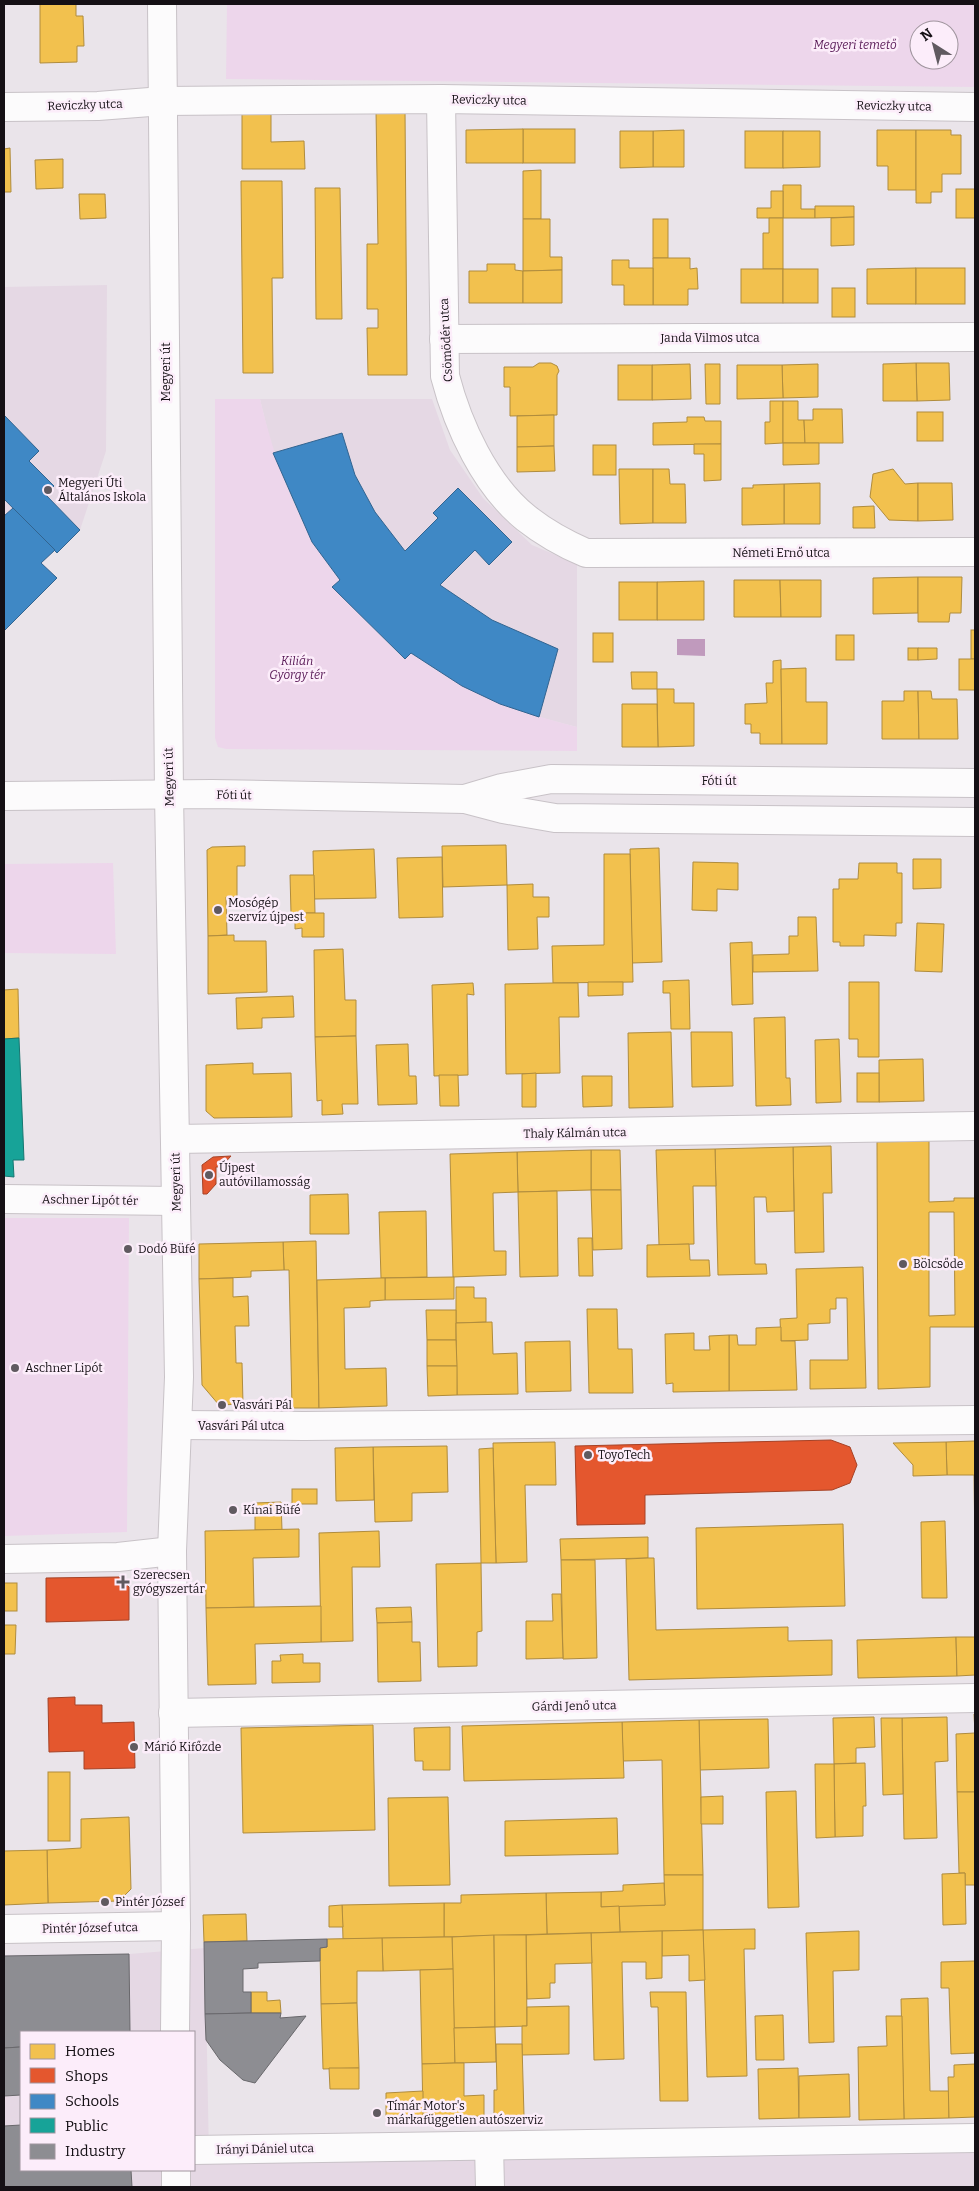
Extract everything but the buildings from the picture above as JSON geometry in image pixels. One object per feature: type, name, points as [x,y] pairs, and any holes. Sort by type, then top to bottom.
[{"type":"street","name":"Megyeri út","points":[[162,4],[169,794],[179,1377],[172,1551],[176,1926],[175,2028]]},
{"type":"street","name":"Reviczky utca","points":[[4,107],[98,106],[163,101],[441,99],[975,107]]},
{"type":"street","name":"Csömödér utca","points":[[441,99],[445,376],[454,411],[486,471],[525,517],[552,537],[586,553]]},
{"type":"street","name":"Janda Vilmos utca","points":[[444,339],[975,336]]},
{"type":"street","name":"Németi Ernő utca","points":[[586,553],[975,552]]},
{"type":"street","name":"Fóti út","points":[[465,799],[502,788],[551,779],[975,782]]},
{"type":"street","name":"Fóti út","points":[[4,796],[169,794],[465,799],[502,810],[555,818],[975,822]]},
{"type":"street","name":"Thaly Kálmán utca","points":[[175,1139],[975,1126]]},
{"type":"street","name":"Aschner Lipót tér","points":[[4,1200],[176,1201]]},
{"type":"street","name":"Vasvári Pál utca","points":[[178,1425],[304,1426],[975,1420]]},
{"type":"street","points":[[4,1559],[118,1557],[172,1551]]},
{"type":"street","name":"Gárdi Jenő utca","points":[[174,1713],[975,1698]]},
{"type":"street","name":"Pintér József utca","points":[[4,1929],[176,1926]]},
{"type":"street","name":"Irányi Dániel utca","points":[[195,2150],[975,2138]]},
{"type":"street","points":[[489,2146],[490,2187]]},
{"type":"street","points":[[176,2171],[176,2187]]},
{"type":"shaded area","name":"Megyeri Úti Általános Iskola","points":[[107,285],[106,451],[80,530],[57,553],[55,550],[42,563],[57,578],[4,631],[4,287]]},
{"type":"shaded area","points":[[260,399],[432,399],[450,450],[483,498],[532,545],[577,564],[577,727],[500,704],[434,670],[412,653],[405,659],[332,587],[340,580],[312,542],[295,508],[273,453]]},
{"type":"shaded area","points":[[677,639],[705,639],[705,656],[677,655]]},
{"type":"shaded area","points":[[205,1948],[209,2157],[975,2148],[975,2187],[4,2187],[4,1955],[129,1954]]},
{"type":"green space","name":"Megyeri temető","points":[[227,4],[975,4],[975,87],[226,79]]},
{"type":"green space","name":"Kilián György tér","points":[[215,399],[260,399],[273,448],[290,494],[312,538],[340,580],[332,587],[404,659],[411,653],[470,689],[491,699],[532,714],[577,727],[577,751],[226,749],[218,747],[215,738]]},
{"type":"green space","points":[[113,863],[116,954],[4,953],[4,864]]},
{"type":"green space","points":[[4,1218],[129,1218],[127,1532],[4,1536]]},
{"type":"place","name":"Megyeri Úti Általános Iskola","points":[[48,490]]},
{"type":"place","name":"Mosógép szervíz újpest","points":[[218,910]]},
{"type":"place","name":"Újpest autóvillamosság","points":[[209,1175]]},
{"type":"place","name":"Dodó Büfé","points":[[128,1249]]},
{"type":"place","name":"Bölcsőde","points":[[903,1264]]},
{"type":"place","name":"Aschner Lipót","points":[[15,1368]]},
{"type":"place","name":"Vasvári Pál","points":[[222,1405]]},
{"type":"place","name":"ToyoTech","points":[[588,1455]]},
{"type":"place","name":"Kínai Büfé","points":[[233,1510]]},
{"type":"place","name":"Szerecsen gyógyszertár","points":[[123,1582]]},
{"type":"place","name":"Márió Kifőzde","points":[[134,1747]]},
{"type":"place","name":"Pintér József","points":[[105,1902]]},
{"type":"place","name":"Tímár Motor's márkafüggetlen autószerviz","points":[[377,2113]]}]
